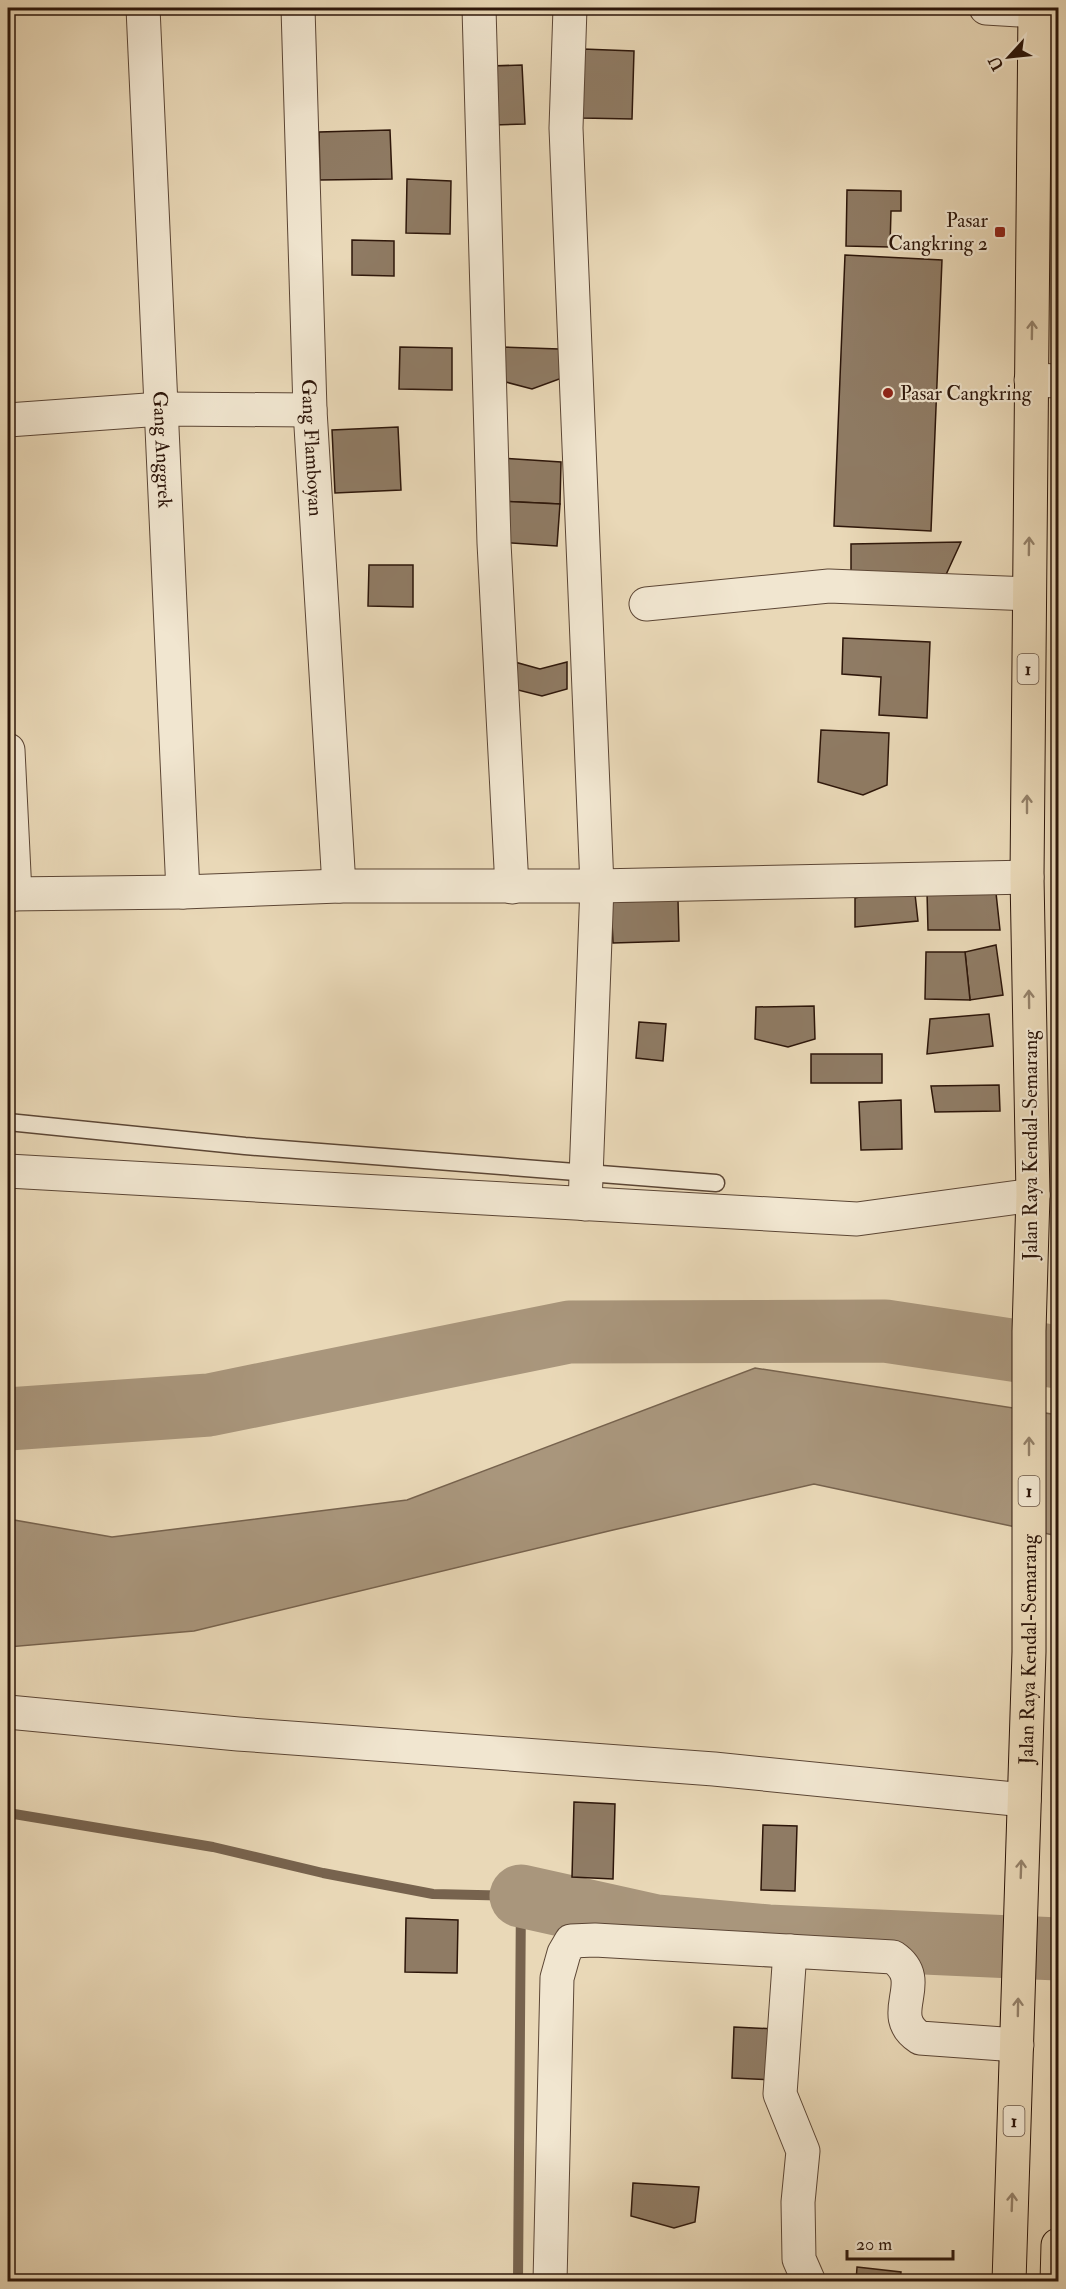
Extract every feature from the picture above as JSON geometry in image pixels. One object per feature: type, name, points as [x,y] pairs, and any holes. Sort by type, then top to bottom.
[{"type":"highway","name":"Jalan Raya Kendal-Semarang","points":[[1009,2282],[1029,1652],[1029,1331],[1033,1195],[1027,877],[1028,594],[1045,381],[1035,9]]},
{"type":"highway","points":[[1057,2282],[1059,2245]]},
{"type":"street","name":"Gang Anggrek","points":[[143,8],[183,892]]},
{"type":"street","name":"Gang Flamboyan","points":[[298,8],[310,410],[339,886]]},
{"type":"street","points":[[479,8],[494,543],[512,887]]},
{"type":"street","points":[[570,8],[566,128],[597,886],[585,1188]]},
{"type":"street","points":[[986,8],[1035,9]]},
{"type":"street","points":[[8,420],[161,409],[310,410]]},
{"type":"street","points":[[646,604],[829,586],[1028,594]]},
{"type":"street","points":[[8,750],[11,894],[183,892],[339,886],[597,886],[1027,877]]},
{"type":"street","points":[[8,1171],[585,1188],[857,1219],[1033,1195]]},
{"type":"street","points":[[8,1712],[238,1734],[714,1769],[1024,1800]]},
{"type":"street","points":[[550,2282],[557,1978],[564,1953],[571,1941],[595,1940],[893,1957],[903,1964],[908,1975],[905,2022],[911,2032],[920,2038],[1017,2045]]},
{"type":"street","points":[[790,1951],[780,2094],[803,2151],[798,2202],[799,2259],[809,2282]]},
{"type":"lane","points":[[8,1122],[246,1146],[585,1188],[716,1183]]},
{"type":"shaded area","points":[[755,1368],[1058,1415],[1058,1536],[814,1484],[194,1631],[8,1647],[8,1519],[112,1537],[407,1500]]},
{"type":"building","points":[[583,49],[634,51],[632,119],[582,118]]},
{"type":"building","points":[[522,65],[525,124],[493,125],[490,66]]},
{"type":"building","points":[[390,130],[392,179],[320,180],[319,132]]},
{"type":"building","points":[[407,179],[451,181],[450,234],[406,233]]},
{"type":"building","points":[[847,190],[901,191],[901,211],[891,211],[890,247],[846,246]]},
{"type":"building","points":[[352,240],[394,241],[394,276],[352,275]]},
{"type":"building","name":"Pasar Cangkring","points":[[845,255],[942,260],[931,531],[834,526]]},
{"type":"building","points":[[400,347],[452,348],[452,390],[399,389]]},
{"type":"building","points":[[501,347],[559,349],[562,378],[532,389],[502,381]]},
{"type":"building","points":[[398,427],[401,490],[335,493],[332,430]]},
{"type":"building","points":[[500,458],[561,462],[560,504],[498,501]]},
{"type":"building","points":[[498,501],[560,504],[557,546],[497,542]]},
{"type":"building","points":[[961,542],[944,579],[851,579],[851,544]]},
{"type":"building","points":[[369,565],[413,565],[413,607],[368,606]]},
{"type":"building","points":[[843,638],[930,642],[927,718],[879,715],[881,677],[842,674]]},
{"type":"building","points":[[504,659],[540,669],[567,662],[567,689],[542,696],[506,687]]},
{"type":"building","points":[[821,730],[889,733],[887,785],[863,795],[818,782]]},
{"type":"building","points":[[914,885],[918,921],[855,927],[855,898]]},
{"type":"building","points":[[927,892],[996,893],[1000,930],[928,930]]},
{"type":"building","points":[[678,900],[679,941],[613,943],[611,902]]},
{"type":"building","points":[[996,945],[1003,995],[970,1000],[965,952]]},
{"type":"building","points":[[926,952],[965,952],[970,1000],[925,999]]},
{"type":"building","points":[[814,1006],[815,1039],[788,1047],[755,1039],[756,1007]]},
{"type":"building","points":[[989,1014],[993,1046],[927,1054],[930,1019]]},
{"type":"building","points":[[639,1022],[666,1024],[663,1061],[636,1058]]},
{"type":"building","points":[[811,1054],[882,1054],[882,1083],[811,1083]]},
{"type":"building","points":[[999,1085],[1000,1111],[935,1112],[931,1086]]},
{"type":"building","points":[[901,1100],[902,1149],[861,1150],[859,1102]]},
{"type":"building","points":[[574,1802],[615,1804],[613,1879],[572,1877]]},
{"type":"building","points":[[763,1825],[797,1826],[795,1891],[761,1890]]},
{"type":"building","points":[[406,1918],[458,1920],[457,1973],[405,1972]]},
{"type":"building","points":[[734,2027],[776,2029],[774,2080],[732,2078]]},
{"type":"building","points":[[633,2183],[699,2187],[695,2222],[674,2228],[631,2216]]},
{"type":"building","points":[[857,2267],[901,2272],[900,2282],[856,2282]]},
{"type":"waterway","points":[[8,1419],[209,1405],[569,1332],[885,1331],[1058,1357]]},
{"type":"waterway","points":[[8,1813],[213,1847],[323,1873],[433,1894],[521,1896],[518,2282]]},
{"type":"waterway","points":[[521,1896],[656,1926],[768,1936],[1058,1949]]},
{"type":"place","name":"Pasar Cangkring 2","points":[[1000,232]]},
{"type":"place","name":"Pasar Cangkring","points":[[888,393]]}]
